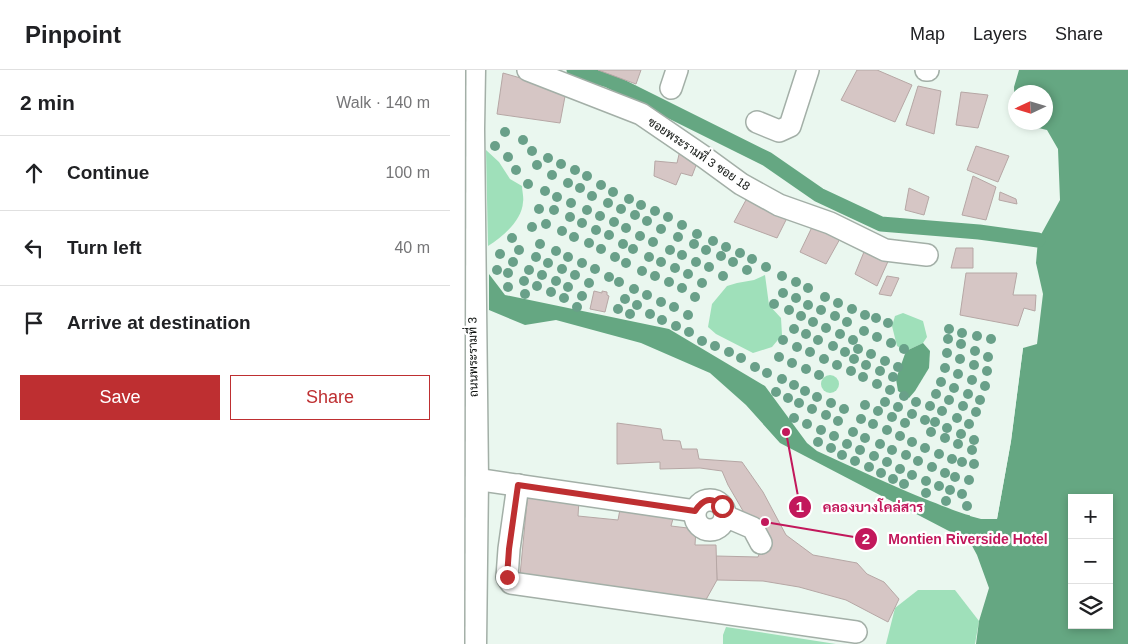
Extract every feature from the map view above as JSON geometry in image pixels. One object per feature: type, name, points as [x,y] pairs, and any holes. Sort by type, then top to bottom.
[{"type":"main road","name":"ถนนพระรามที่ 3","points":[[451,644],[452,70]]},
{"type":"main road","name":"ถนนพระรามที่ 3","points":[[472,70],[475,478],[473,644]]},
{"type":"main road","points":[[450,145],[471,129]]},
{"type":"main road","points":[[450,214],[472,231]]},
{"type":"main road","points":[[450,292],[462,302],[473,326]]},
{"type":"street","name":"ซอยพระรามที่ 3 ซอย 18","points":[[528,70],[641,114],[741,184],[779,205],[830,223],[885,250],[927,255]]},
{"type":"street","points":[[757,122],[779,131],[790,126],[808,70]]},
{"type":"street","points":[[475,478],[695,511],[695,520],[699,526],[710,531],[717,530],[724,523],[725,516],[753,528],[761,543]]},
{"type":"street","points":[[518,485],[509,549],[507,577],[511,583],[856,632]]},
{"type":"shaded area","points":[[1019,70],[1128,70],[1128,644],[976,644],[979,621],[989,588],[977,555],[970,542],[780,443],[746,405],[710,373],[641,343],[556,320],[525,325],[489,310],[489,274],[505,295],[669,329],[765,386],[807,443],[817,451],[955,511],[971,516],[997,519],[1011,441],[1023,348],[1037,344],[1043,294],[1036,263],[1038,240],[1060,200],[1058,149],[1047,130],[1053,130],[1053,85],[1015,85]]},
{"type":"shaded area","points":[[486,150],[499,162],[510,179],[522,186],[523,198],[522,209],[515,222],[505,233],[488,246]]},
{"type":"shaded area","points":[[765,275],[769,305],[781,318],[782,335],[772,347],[753,353],[716,334],[708,327],[712,304],[727,286],[754,280]]},
{"type":"shaded area","points":[[903,313],[923,321],[927,337],[923,343],[906,351],[897,346],[892,326],[895,316]]},
{"type":"shaded area","points":[[923,343],[930,351],[929,368],[909,398],[898,391],[896,379],[906,351]]},
{"type":"shaded area","points":[[826,375],[834,375],[839,380],[837,391],[826,393],[821,388],[821,380]]},
{"type":"shaded area","points":[[918,590],[955,590],[979,621],[975,644],[886,644],[895,608]]},
{"type":"shaded area","points":[[726,627],[836,644],[723,644],[723,635]]},
{"type":"pier","points":[[1021,348],[1023,348],[1011,441],[997,519],[981,519],[970,516],[970,513],[981,516],[995,516]]},
{"type":"building","points":[[598,70],[641,70],[636,84]]},
{"type":"building","points":[[857,70],[877,70],[912,85],[895,122],[841,100]]},
{"type":"building","points":[[503,73],[566,91],[560,123],[497,114]]},
{"type":"building","points":[[918,86],[941,91],[934,134],[906,125]]},
{"type":"building","points":[[961,92],[988,95],[978,128],[956,125]]},
{"type":"building","points":[[681,146],[698,160],[692,176],[681,173],[676,185],[654,176],[655,161],[677,163]]},
{"type":"building","points":[[976,146],[1009,156],[998,182],[967,170]]},
{"type":"building","points":[[973,176],[996,187],[986,220],[962,215]]},
{"type":"building","points":[[909,188],[929,197],[924,215],[905,210]]},
{"type":"building","points":[[1000,192],[1016,199],[1017,204],[999,200]]},
{"type":"building","points":[[746,200],[788,216],[777,238],[734,222]]},
{"type":"building","points":[[813,225],[841,237],[826,264],[800,252]]},
{"type":"building","points":[[866,247],[890,257],[877,286],[855,274]]},
{"type":"building","points":[[956,248],[973,248],[973,268],[951,268]]},
{"type":"building","points":[[966,273],[1017,273],[1013,295],[1036,295],[1035,311],[1024,308],[1018,326],[960,315]]},
{"type":"building","points":[[887,276],[899,278],[891,296],[879,294]]},
{"type":"building","points":[[594,291],[607,292],[609,296],[605,312],[590,309]]},
{"type":"building","points":[[617,423],[661,429],[663,440],[680,441],[682,449],[697,449],[699,459],[742,462],[763,492],[786,535],[813,555],[857,563],[867,574],[884,582],[899,599],[888,622],[846,600],[799,587],[763,581],[717,580],[716,556],[758,557],[764,541],[757,535],[722,471],[700,468],[660,469],[660,462],[617,464]]},
{"type":"building","points":[[528,492],[579,500],[578,516],[618,520],[621,504],[674,515],[671,526],[696,529],[695,545],[716,545],[717,580],[703,605],[520,575]]},
{"type":"waterway","points":[[574,70],[608,80],[767,159],[819,195],[881,224],[979,232],[1038,240]]},
{"type":"place","name":"คลองบางโคล่สาร","points":[[786,432]]},
{"type":"place","name":"Montien Riverside Hotel","points":[[765,522]]},
{"type":"route","points":[[507,577],[518,485],[695,511],[700,504],[709,500],[717,501],[722,506]]}]
